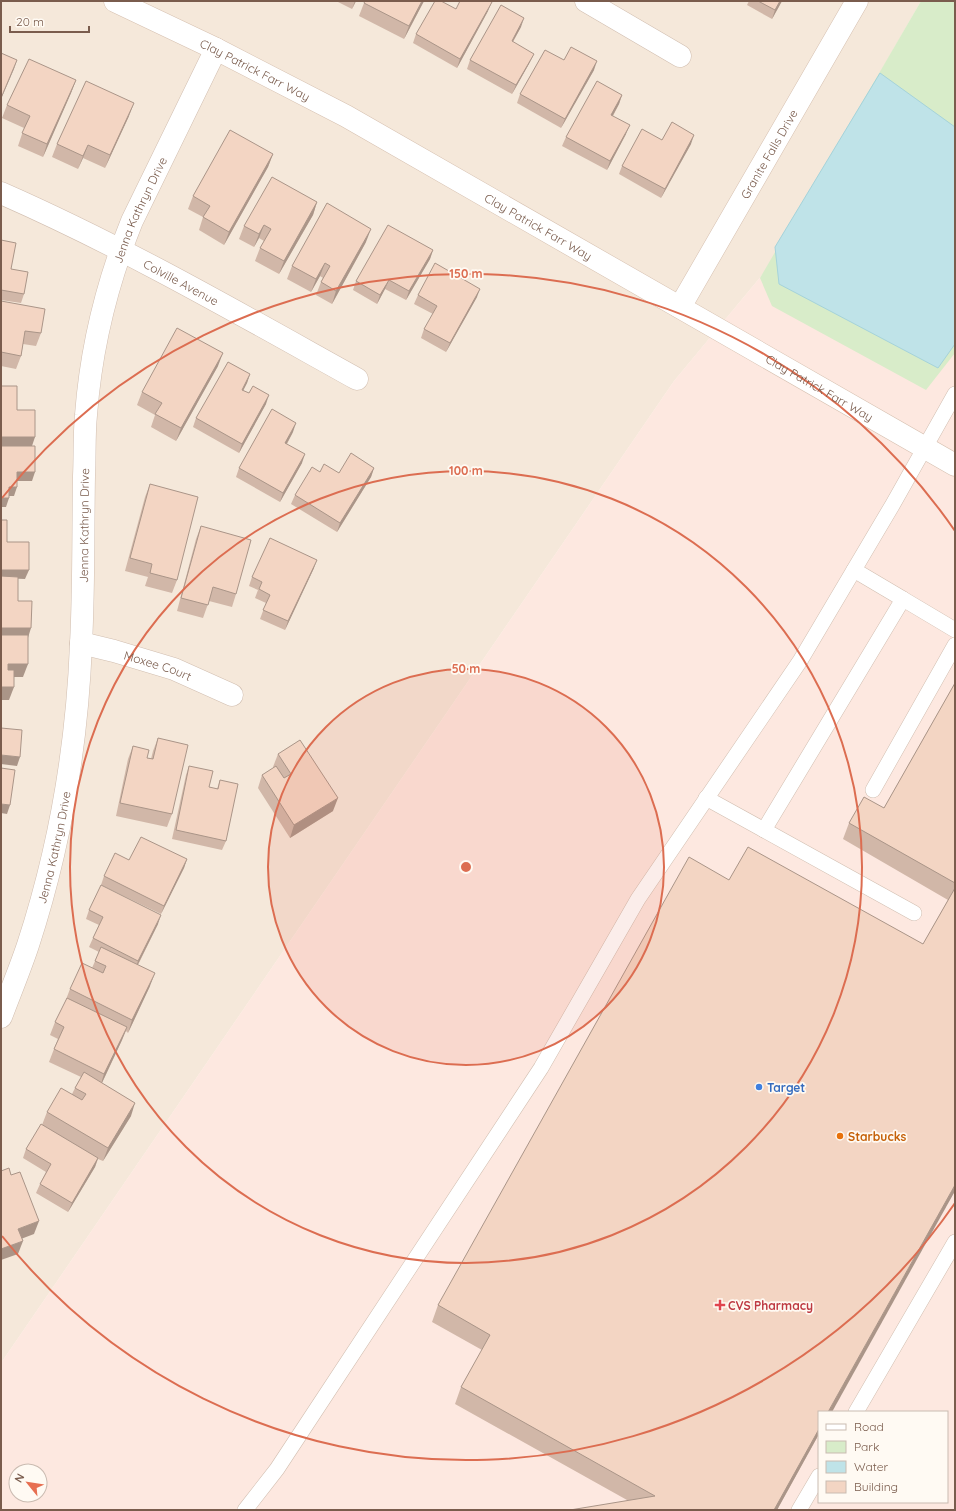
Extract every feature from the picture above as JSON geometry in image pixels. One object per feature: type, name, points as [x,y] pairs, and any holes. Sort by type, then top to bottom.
[{"type":"street","name":"Clay Patrick Farr Way","points":[[114,1],[216,49],[346,116],[955,465]]},
{"type":"street","points":[[586,1],[680,56]]},
{"type":"street","name":"Granite Falls Drive","points":[[680,308],[857,1]]},
{"type":"street","name":"Jenna Kathryn Drive","points":[[1,1017],[28,946],[49,873],[65,799],[76,724],[82,643],[86,416],[91,364],[101,312],[120,250],[132,221],[216,49]]},
{"type":"street","name":"Colville Avenue","points":[[1,193],[120,250],[186,284],[357,379]]},
{"type":"street","name":"Moxee Court","points":[[82,643],[114,651],[174,670],[232,695]]},
{"type":"lane","points":[[245,1510],[277,1469],[541,1068],[638,899],[800,661],[955,394]]},
{"type":"lane","points":[[854,570],[955,630]]},
{"type":"lane","points":[[764,830],[903,599]]},
{"type":"lane","points":[[873,790],[955,645]]},
{"type":"lane","points":[[706,798],[914,913]]},
{"type":"lane","points":[[857,1411],[955,1242]]},
{"type":"lane","points":[[799,1510],[818,1478]]},
{"type":"shaded area","points":[[1,1],[921,1],[768,268],[674,381],[1,1363]]},
{"type":"shaded area","points":[[955,1],[955,1510],[1,1510],[1,1363],[674,381],[768,268]]},
{"type":"green space","points":[[921,1],[955,1],[955,353],[926,390],[772,306],[760,278]]},
{"type":"water","points":[[880,73],[955,127],[955,344],[938,368],[779,284],[775,247]]},
{"type":"building","points":[[365,1],[422,1],[409,26],[364,3]]},
{"type":"building","points":[[435,1],[441,1],[456,9],[460,1],[492,2],[460,59],[416,34]]},
{"type":"building","points":[[758,1],[780,1],[775,10]]},
{"type":"building","points":[[501,5],[524,18],[512,41],[534,54],[516,85],[470,60]]},
{"type":"building","points":[[571,47],[597,61],[565,119],[520,94],[545,50],[564,60]]},
{"type":"building","points":[[1,53],[17,60],[1,98]]},
{"type":"building","points":[[29,59],[76,80],[47,144],[22,133],[30,116],[7,105]]},
{"type":"building","points":[[86,81],[134,103],[110,155],[88,145],[83,156],[57,144]]},
{"type":"building","points":[[597,81],[622,95],[611,115],[630,125],[610,161],[566,137]]},
{"type":"building","points":[[672,122],[694,135],[665,189],[622,166],[642,129],[662,140]]},
{"type":"building","points":[[230,130],[273,154],[229,232],[203,217],[210,206],[193,196]]},
{"type":"building","points":[[272,177],[317,202],[284,261],[260,248],[271,229],[264,225],[259,234],[244,226]]},
{"type":"building","points":[[327,203],[371,229],[336,291],[321,282],[330,266],[325,263],[316,279],[292,266]]},
{"type":"building","points":[[388,225],[433,250],[409,291],[389,280],[380,295],[356,281]]},
{"type":"building","points":[[1,240],[16,243],[11,269],[28,272],[24,294],[1,290]]},
{"type":"building","points":[[435,263],[480,289],[450,343],[424,329],[437,306],[418,295]]},
{"type":"building","points":[[1,301],[45,309],[41,333],[25,331],[21,356],[1,352]]},
{"type":"building","points":[[177,328],[223,353],[181,428],[155,414],[162,403],[142,392]]},
{"type":"building","points":[[228,362],[250,374],[242,390],[249,393],[253,386],[269,395],[242,444],[196,418]]},
{"type":"building","points":[[1,386],[17,386],[17,410],[35,410],[35,437],[1,437]]},
{"type":"building","points":[[272,409],[296,423],[285,443],[305,454],[283,493],[239,468]]},
{"type":"building","points":[[1,446],[35,446],[35,472],[17,472],[17,487],[9,487],[9,498],[1,498]]},
{"type":"building","points":[[351,453],[374,468],[340,523],[295,495],[312,467],[320,472],[324,464],[339,473]]},
{"type":"building","points":[[150,484],[198,497],[177,580],[150,573],[152,564],[130,558]]},
{"type":"building","points":[[1,520],[7,520],[7,542],[29,542],[29,570],[1,570]]},
{"type":"building","points":[[201,526],[251,540],[236,594],[213,587],[208,605],[181,598]]},
{"type":"building","points":[[270,538],[317,560],[288,621],[263,610],[270,595],[259,589],[262,582],[252,577]]},
{"type":"building","points":[[1,576],[18,577],[18,601],[32,601],[31,628],[1,628]]},
{"type":"building","points":[[1,635],[28,635],[28,664],[8,664],[8,670],[14,670],[14,687],[1,687]]},
{"type":"building","points":[[955,683],[955,883],[849,823],[864,797],[884,808]]},
{"type":"building","points":[[1,728],[22,730],[20,757],[1,755]]},
{"type":"building","points":[[158,738],[188,745],[172,814],[120,803],[133,746],[149,750],[147,758],[153,759]]},
{"type":"building","points":[[300,740],[338,798],[294,825],[262,775],[276,766],[284,778],[291,774],[278,754]]},
{"type":"building","points":[[189,766],[213,771],[209,787],[218,789],[220,780],[238,784],[226,841],[176,830]]},
{"type":"building","points":[[1,768],[15,770],[10,805],[1,804]]},
{"type":"building","points":[[141,837],[187,859],[164,906],[104,876],[115,853],[129,860]]},
{"type":"building","name":"Target","points":[[748,847],[923,944],[955,888],[955,1185],[829,1411],[818,1411],[818,1431],[774,1510],[570,1510],[655,1496],[461,1387],[490,1335],[438,1305],[689,857],[729,880]]},
{"type":"building","points":[[101,885],[161,915],[138,961],[93,938],[103,917],[89,910]]},
{"type":"building","points":[[101,947],[155,973],[132,1020],[70,989],[82,963],[103,973],[106,966],[95,961]]},
{"type":"building","points":[[67,998],[127,1027],[104,1074],[54,1049],[64,1027],[55,1022]]},
{"type":"building","points":[[84,1072],[135,1103],[108,1148],[47,1112],[61,1088],[82,1100],[86,1094],[75,1088]]},
{"type":"building","points":[[41,1124],[98,1158],[72,1203],[40,1184],[51,1164],[26,1149]]},
{"type":"building","points":[[9,1168],[11,1175],[20,1172],[39,1221],[18,1229],[23,1241],[1,1249],[1,1171]]},
{"type":"place","name":"Target","points":[[759,1087]]},
{"type":"place","name":"Starbucks","points":[[840,1136]]},
{"type":"place","name":"CVS Pharmacy","points":[[720,1305]]}]
